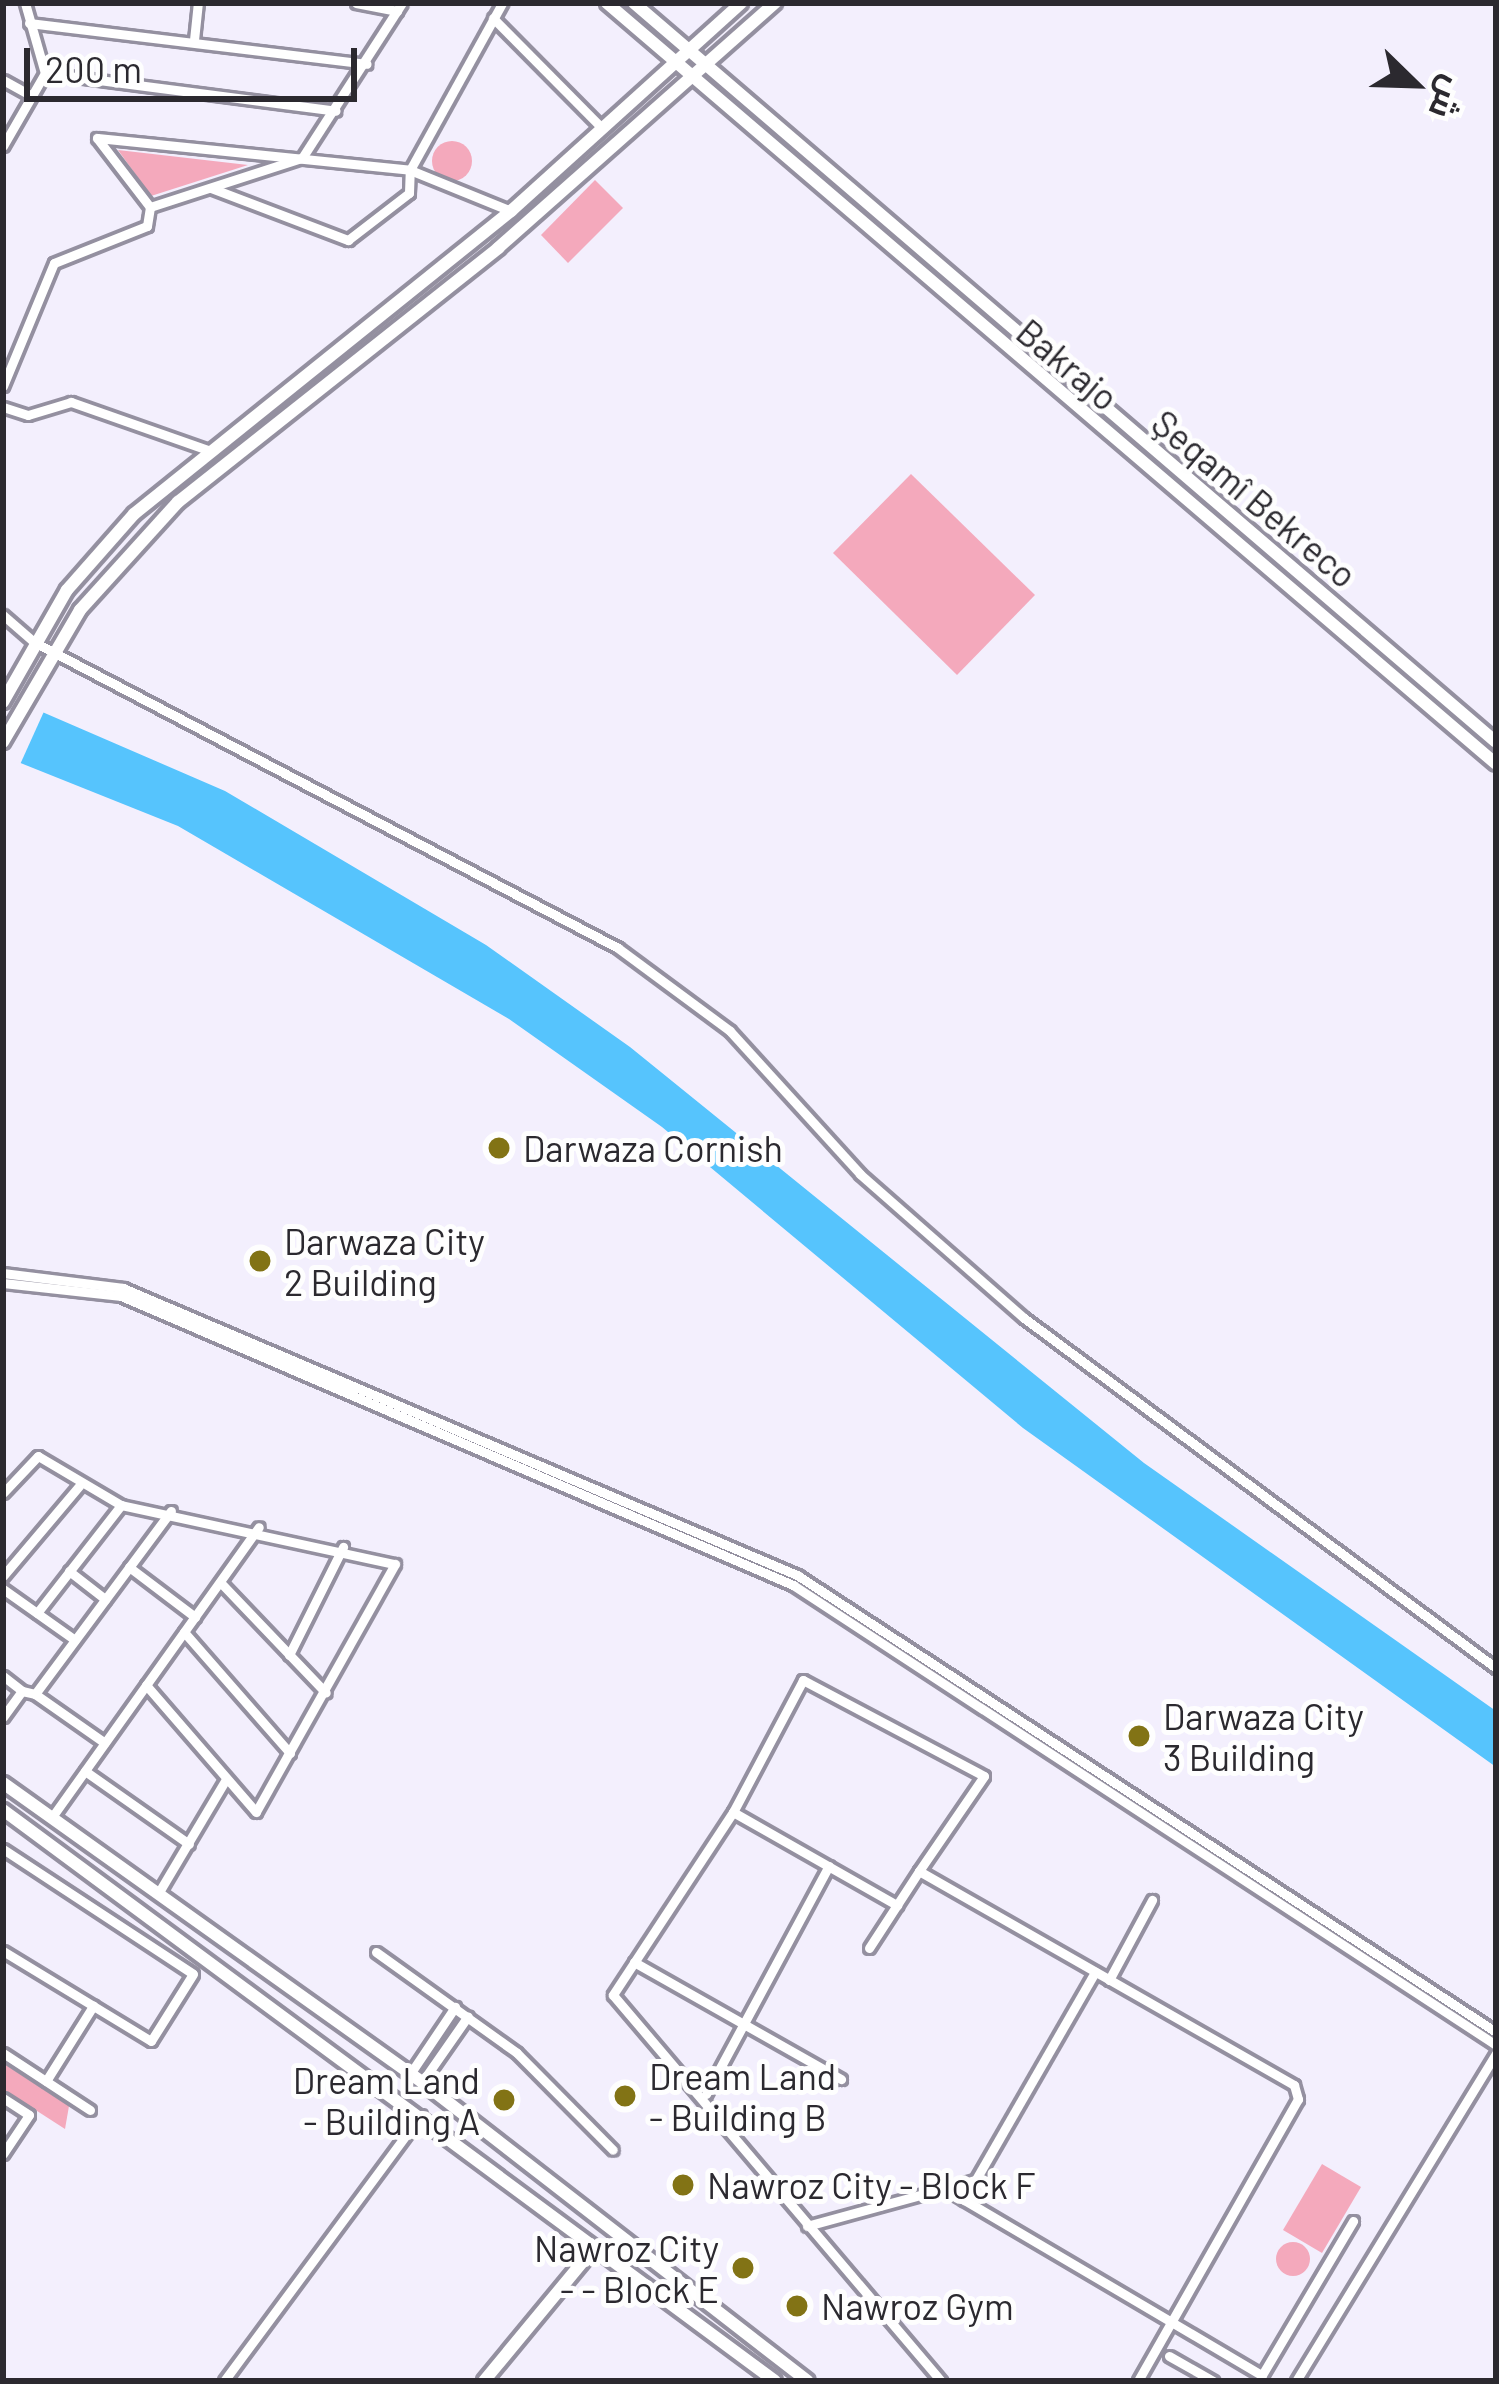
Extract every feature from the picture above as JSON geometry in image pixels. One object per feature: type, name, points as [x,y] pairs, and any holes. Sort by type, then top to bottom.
[{"type":"main road","name":"Bakrajo","points":[[607,3],[687,80],[1496,764]]},
{"type":"main road","points":[[634,3],[700,67]]},
{"type":"main road","points":[[3,702],[34,642],[92,558],[208,450],[511,211],[682,51],[742,3]]},
{"type":"main road","points":[[3,742],[52,651],[178,502],[498,248],[775,3]]},
{"type":"main road","name":"Şeqamî Bekreco","points":[[700,67],[1496,742]]},
{"type":"main road","points":[[3,1783],[416,2078],[802,2378]]},
{"type":"main road","points":[[3,1810],[165,1922],[775,2381]]},
{"type":"main road","points":[[165,1922],[182,1918],[178,1906]]},
{"type":"main road","points":[[192,1942],[207,1927]]},
{"type":"main road","points":[[484,2381],[594,2248]]},
{"type":"street","points":[[25,3],[45,73]]},
{"type":"street","points":[[194,40],[198,3]]},
{"type":"street","points":[[150,207],[302,158],[400,7],[356,3]]},
{"type":"street","points":[[211,188],[340,242],[409,194],[410,170],[502,3]]},
{"type":"street","points":[[493,18],[601,127]]},
{"type":"street","points":[[29,23],[367,64]]},
{"type":"street","points":[[3,146],[45,73]]},
{"type":"street","points":[[45,73],[336,111]]},
{"type":"street","points":[[3,80],[30,95]]},
{"type":"street","points":[[3,386],[54,263],[147,226],[150,207],[98,138],[410,170],[511,211]]},
{"type":"street","points":[[3,407],[28,415],[70,402],[208,450]]},
{"type":"street","points":[[3,615],[34,642],[618,948],[730,1031],[860,1174],[1024,1318],[1496,1668]]},
{"type":"street","points":[[3,1273],[123,1288],[797,1575],[1496,2032]]},
{"type":"street","points":[[3,1283],[121,1296],[763,1569],[1496,2049],[1296,2381]]},
{"type":"street","points":[[3,1493],[38,1456],[79,1486],[121,1504],[259,1527],[343,1546],[395,1564],[256,1812],[146,1685]]},
{"type":"street","points":[[3,1575],[79,1486]]},
{"type":"street","points":[[37,1613],[121,1504]]},
{"type":"street","points":[[35,1694],[171,1511]]},
{"type":"street","points":[[52,1817],[259,1527]]},
{"type":"street","points":[[289,1655],[343,1546]]},
{"type":"street","points":[[130,1567],[195,1617]]},
{"type":"street","points":[[69,1571],[105,1599]]},
{"type":"street","points":[[220,1582],[326,1693]]},
{"type":"street","points":[[3,1589],[75,1640]]},
{"type":"street","points":[[184,1632],[290,1753]]},
{"type":"street","points":[[3,1676],[105,1743]]},
{"type":"street","points":[[869,1948],[984,1776],[803,1680],[733,1812],[613,1995],[706,2094],[807,2226],[941,2381]]},
{"type":"street","points":[[3,1717],[22,1691]]},
{"type":"street","points":[[85,1771],[189,1844]]},
{"type":"street","points":[[159,1892],[226,1779]]},
{"type":"street","points":[[733,1812],[897,1905]]},
{"type":"street","points":[[3,1849],[194,1974],[151,2042],[3,1951]]},
{"type":"street","points":[[706,2094],[829,1866]]},
{"type":"street","points":[[919,1871],[1294,2085],[1298,2098],[1138,2381]]},
{"type":"street","points":[[1109,1980],[1152,1900]]},
{"type":"street","points":[[376,1952],[468,2016],[613,2150]]},
{"type":"street","points":[[634,1961],[841,2080]]},
{"type":"street","points":[[964,2200],[1095,1972]]},
{"type":"street","points":[[46,2081],[93,2006]]},
{"type":"street","points":[[416,2078],[454,2007]]},
{"type":"street","points":[[416,2078],[468,2016]]},
{"type":"street","points":[[3,2053],[89,2110]]},
{"type":"street","points":[[3,2098],[29,2115],[3,2155]]},
{"type":"street","points":[[224,2381],[421,2115]]},
{"type":"street","points":[[807,2226],[975,2180]]},
{"type":"street","points":[[944,2188],[1262,2375],[1353,2221]]},
{"type":"street","points":[[1168,2356],[1213,2381]]},
{"type":"shaded area","points":[[452,141],[466,147],[472,161],[466,175],[452,181],[438,175],[432,161],[438,147]]},
{"type":"shaded area","points":[[118,150],[248,165],[151,196]]},
{"type":"shaded area","points":[[595,180],[623,208],[568,263],[541,235]]},
{"type":"shaded area","points":[[911,474],[1035,595],[957,675],[833,553]]},
{"type":"shaded area","points":[[3,2063],[69,2106],[65,2129],[3,2089]]},
{"type":"shaded area","points":[[1322,2164],[1361,2187],[1322,2253],[1283,2230]]},
{"type":"shaded area","points":[[1293,2242],[1305,2247],[1310,2259],[1305,2271],[1293,2276],[1281,2271],[1276,2259],[1281,2247]]},
{"type":"water","points":[[3,695],[225,791],[486,945],[630,1047],[1144,1463],[1496,1711],[1496,1767],[1023,1428],[662,1127],[509,1019],[178,826],[3,756]]},
{"type":"pier","points":[[3,689],[46,707],[18,769],[3,763]]},
{"type":"place","name":"Darwaza Cornish","points":[[499,1148]]},
{"type":"place","name":"Darwaza City 2 Building","points":[[260,1261]]},
{"type":"place","name":"Darwaza City 3 Building","points":[[1139,1736]]},
{"type":"place","name":"Dream Land - Building B","points":[[625,2096]]},
{"type":"place","name":"Dream Land - Building A","points":[[504,2100]]},
{"type":"place","name":"Nawroz City - Block F","points":[[683,2185]]},
{"type":"place","name":"Nawroz City - - Block E","points":[[743,2268]]},
{"type":"place","name":"Nawroz Gym","points":[[797,2306]]}]
